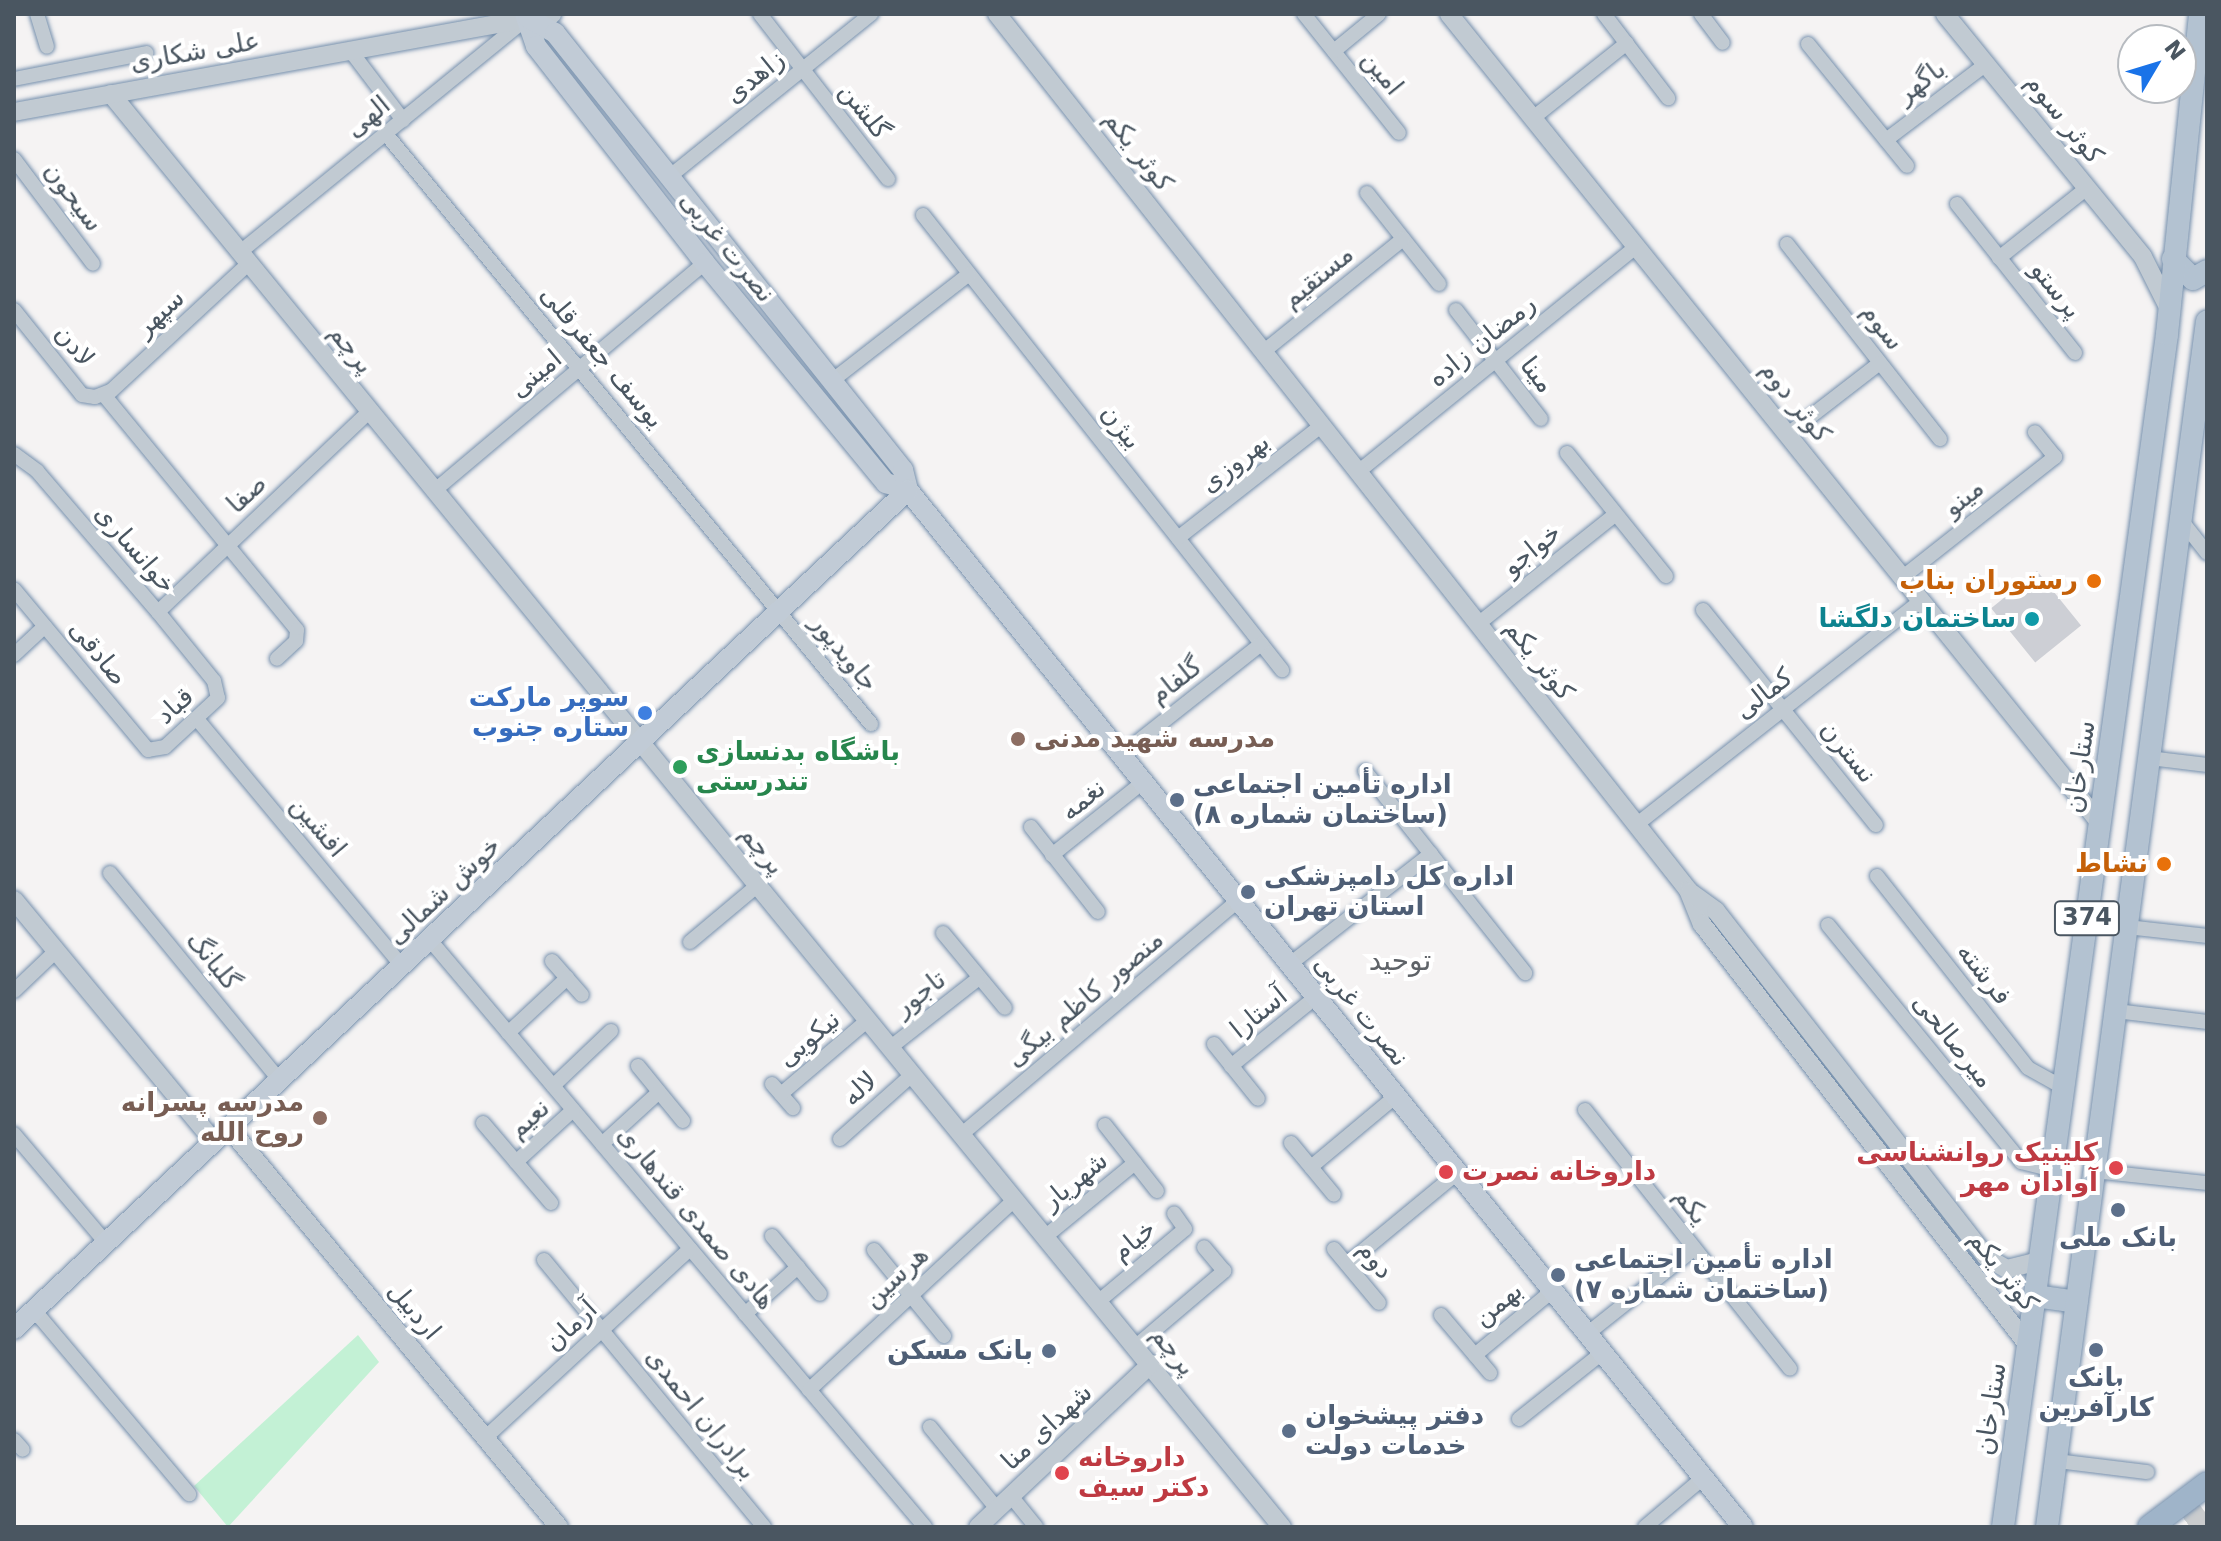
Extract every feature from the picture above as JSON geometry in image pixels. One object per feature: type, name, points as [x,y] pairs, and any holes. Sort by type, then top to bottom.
[{"type":"highway","points":[[2150,1527],[2207,1484]]},
{"type":"main road","name":"ستارخان","points":[[2003,1527],[2167,334],[2200,14]]},
{"type":"main road","name":"نصرت غربی","points":[[526,16],[555,33],[903,470],[908,490],[1743,1527]]},
{"type":"main road","name":"نصرت غربی","points":[[526,16],[536,46],[705,263],[886,483],[908,490]]},
{"type":"main road","points":[[2175,249],[2193,279],[2207,271]]},
{"type":"main road","points":[[2167,334],[2189,324],[2206,328]]},
{"type":"main road","name":"374","points":[[2047,1527],[2181,520],[2204,375],[2206,328]]},
{"type":"main road","name":"خوش شمالی","points":[[14,1329],[908,490]]},
{"type":"main road","points":[[2035,1296],[2077,1302]]},
{"type":"street","points":[[37,14],[47,46]]},
{"type":"street","name":"علی شکاری","points":[[14,112],[526,16],[552,14]]},
{"type":"street","name":"گلشن","points":[[760,14],[888,179]]},
{"type":"street","name":"زاهدی","points":[[669,177],[871,14]]},
{"type":"street","name":"کوثر یکم","points":[[997,14],[1688,890],[1702,924],[2028,1345]]},
{"type":"street","points":[[1304,14],[1334,51]]},
{"type":"street","name":"امین","points":[[1379,14],[1334,51],[1399,133]]},
{"type":"street","name":"کوثر دوم","points":[[1449,14],[2100,823]]},
{"type":"street","points":[[1604,14],[1668,98]]},
{"type":"street","points":[[1701,14],[1723,43]]},
{"type":"street","name":"کوثر سوم","points":[[1945,14],[2143,257],[2169,308]]},
{"type":"street","name":"الهی","points":[[244,259],[526,16]]},
{"type":"street","points":[[1533,118],[1627,43]]},
{"type":"street","name":"باگهر","points":[[1808,44],[1907,166]]},
{"type":"street","points":[[350,50],[403,120]]},
{"type":"street","points":[[14,79],[146,53]]},
{"type":"street","name":"باگهر","points":[[1886,140],[1986,64]]},
{"type":"street","name":"پرچم","points":[[111,94],[1282,1527]]},
{"type":"street","name":"یوسف جعفرقلی","points":[[386,134],[780,611]]},
{"type":"street","name":"سیحون","points":[[14,159],[93,264]]},
{"type":"street","name":"پرستو","points":[[1999,258],[2087,188]]},
{"type":"street","points":[[1367,193],[1439,284]]},
{"type":"street","name":"پرستو","points":[[1957,204],[2075,353]]},
{"type":"street","name":"بیژن","points":[[923,215],[1282,670]]},
{"type":"street","name":"مستقیم","points":[[1263,352],[1403,239]]},
{"type":"street","name":"سوم","points":[[1787,244],[1940,439]]},
{"type":"street","name":"رمضان زاده","points":[[1358,472],[1637,246]]},
{"type":"street","points":[[2143,257],[2162,261],[2175,249]]},
{"type":"street","name":"سپهر","points":[[104,395],[244,259]]},
{"type":"street","name":"امینی","points":[[434,491],[705,263]]},
{"type":"street","points":[[833,380],[969,274]]},
{"type":"street","name":"لادن","points":[[14,310],[82,395],[104,395]]},
{"type":"street","name":"مینا","points":[[1456,310],[1541,419]]},
{"type":"street","points":[[1788,434],[1880,363]]},
{"type":"street","points":[[104,395],[297,630],[296,641],[277,659]]},
{"type":"street","name":"صفا","points":[[158,612],[369,412]]},
{"type":"street","name":"بهروزی","points":[[1178,538],[1321,426]]},
{"type":"street","name":"مینو","points":[[1903,577],[2055,457],[2035,432]]},
{"type":"street","points":[[1567,453],[1666,576]]},
{"type":"street","name":"خوانساری","points":[[14,454],[37,471],[214,681]]},
{"type":"street","name":"خواجو","points":[[1478,624],[1616,514]]},
{"type":"street","points":[[2181,520],[2207,553]]},
{"type":"street","name":"صادقی","points":[[14,589],[145,748]]},
{"type":"street","name":"کمالی","points":[[1636,825],[1922,600]]},
{"type":"street","name":"نسترن","points":[[1703,610],[1876,825]]},
{"type":"street","name":"جاویدپور","points":[[780,611],[871,724]]},
{"type":"street","points":[[14,655],[45,626]]},
{"type":"street","name":"گلفام","points":[[1121,755],[1261,644]]},
{"type":"street","name":"قباد","points":[[145,748],[162,748],[197,719],[220,694],[214,681]]},
{"type":"street","name":"افشین","points":[[197,719],[402,966]]},
{"type":"street","points":[[2149,758],[2207,765]]},
{"type":"street","points":[[1365,771],[1525,973]]},
{"type":"street","name":"نغمه","points":[[1052,855],[1143,782]]},
{"type":"street","points":[[1031,827],[1098,912]]},
{"type":"street","points":[[1290,964],[1431,854]]},
{"type":"street","name":"گلبانگ","points":[[110,873],[280,1081]]},
{"type":"street","name":"فرشته","points":[[1877,876],[2028,1068],[2064,1088]]},
{"type":"street","points":[[690,942],[758,885]]},
{"type":"street","points":[[1688,890],[1716,911],[1986,1257],[2007,1269],[2040,1261]]},
{"type":"street","name":"اردبیل","points":[[14,900],[485,1438],[559,1527]]},
{"type":"street","name":"منصور کاظم بیگی","points":[[962,1134],[1238,901]]},
{"type":"street","name":"میرصالحی","points":[[1828,925],[2021,1162],[2053,1170]]},
{"type":"street","points":[[2127,927],[2207,936]]},
{"type":"street","points":[[943,933],[1005,1008]]},
{"type":"street","name":"هادی صمدی قندهاری","points":[[430,940],[925,1527]]},
{"type":"street","points":[[14,991],[56,951]]},
{"type":"street","points":[[552,961],[582,995]]},
{"type":"street","points":[[508,1033],[567,978]]},
{"type":"street","name":"تاجور","points":[[891,1047],[979,978]]},
{"type":"street","name":"آستارا","points":[[1231,1066],[1316,997]]},
{"type":"street","points":[[2116,1011],[2207,1022]]},
{"type":"street","name":"نیکویی","points":[[793,1108],[776,1089],[868,1020]]},
{"type":"street","points":[[553,1086],[611,1031]]},
{"type":"street","points":[[1214,1044],[1258,1099]]},
{"type":"street","points":[[638,1066],[683,1121]]},
{"type":"street","name":"لاله","points":[[840,1139],[913,1074]]},
{"type":"street","points":[[602,1144],[659,1092]]},
{"type":"street","points":[[1311,1167],[1396,1096]]},
{"type":"street","name":"نعیم","points":[[516,1162],[573,1110]]},
{"type":"street","name":"یکم","points":[[1585,1110],[1790,1369]]},
{"type":"street","points":[[483,1123],[551,1203]]},
{"type":"street","points":[[1105,1125],[1157,1191]]},
{"type":"street","points":[[14,1134],[106,1243]]},
{"type":"street","points":[[1291,1143],[1334,1195]]},
{"type":"street","name":"شهریار","points":[[1046,1236],[1135,1163]]},
{"type":"street","points":[[2094,1171],[2207,1183]]},
{"type":"street","points":[[1347,1264],[1457,1173]]},
{"type":"street","name":"هرسین","points":[[809,1390],[1015,1199]]},
{"type":"street","name":"خیام","points":[[1099,1301],[1185,1229],[1174,1213]]},
{"type":"street","points":[[772,1236],[820,1294]]},
{"type":"street","points":[[1136,1346],[1224,1271],[1204,1247]]},
{"type":"street","name":"آرمان","points":[[485,1438],[690,1249]]},
{"type":"street","name":"دوم","points":[[1334,1249],[1379,1303]]},
{"type":"street","points":[[1587,1334],[1694,1249]]},
{"type":"street","points":[[874,1250],[944,1336]]},
{"type":"street","name":"برادران احمدی","points":[[544,1260],[764,1527]]},
{"type":"street","points":[[745,1314],[798,1267]]},
{"type":"street","name":"بهمن","points":[[1475,1355],[1552,1291]]},
{"type":"street","points":[[34,1310],[189,1494]]},
{"type":"street","points":[[1441,1315],[1490,1373]]},
{"type":"street","points":[[1519,1419],[1602,1353]]},
{"type":"street","name":"شهدای منا","points":[[978,1527],[1151,1364]]},
{"type":"street","points":[[930,1427],[1004,1502],[1036,1527]]},
{"type":"street","points":[[2057,1461],[2147,1472]]},
{"type":"street","points":[[1645,1527],[1703,1478]]},
{"type":"green space","points":[[358,1335],[379,1362],[228,1527],[194,1486]]},
{"type":"building","name":"ساختمان دلگشا","points":[[2037,571],[2081,625],[2035,663],[1991,608]]},
{"type":"tunnel","points":[[2190,1527],[2207,1514]]},
{"type":"place","name":"رستوران بناب","points":[[2094,581]]},
{"type":"place","name":"ساختمان دلگشا","points":[[2032,619]]},
{"type":"place","name":"سوپر مارکت ستاره جنوب","points":[[645,713]]},
{"type":"place","name":"مدرسه شهید مدنی","points":[[1018,739]]},
{"type":"place","name":"باشگاه بدنسازی تندرستی","points":[[680,767]]},
{"type":"place","name":"اداره تأمین اجتماعی (ساختمان شماره ۸)","points":[[1177,800]]},
{"type":"place","name":"نشاط","points":[[2164,864]]},
{"type":"place","name":"اداره کل دامپزشکی استان تهران","points":[[1248,892]]},
{"type":"place","name":"مدرسه پسرانه روح الله","points":[[320,1118]]},
{"type":"place","name":"کلینیک روانشناسی آوادان مهر","points":[[2116,1168]]},
{"type":"place","name":"داروخانه نصرت","points":[[1446,1172]]},
{"type":"place","name":"بانک ملی","points":[[2118,1210]]},
{"type":"place","name":"اداره تأمین اجتماعی (ساختمان شماره ۷)","points":[[1558,1275]]},
{"type":"place","name":"بانک کارآفرین","points":[[2096,1350]]},
{"type":"place","name":"بانک مسکن","points":[[1049,1351]]},
{"type":"place","name":"دفتر پیشخوان خدمات دولت","points":[[1289,1431]]},
{"type":"place","name":"داروخانه دکتر سیف","points":[[1062,1473]]},
{"type":"district","name":"توحید","points":[[1400,961]]}]
